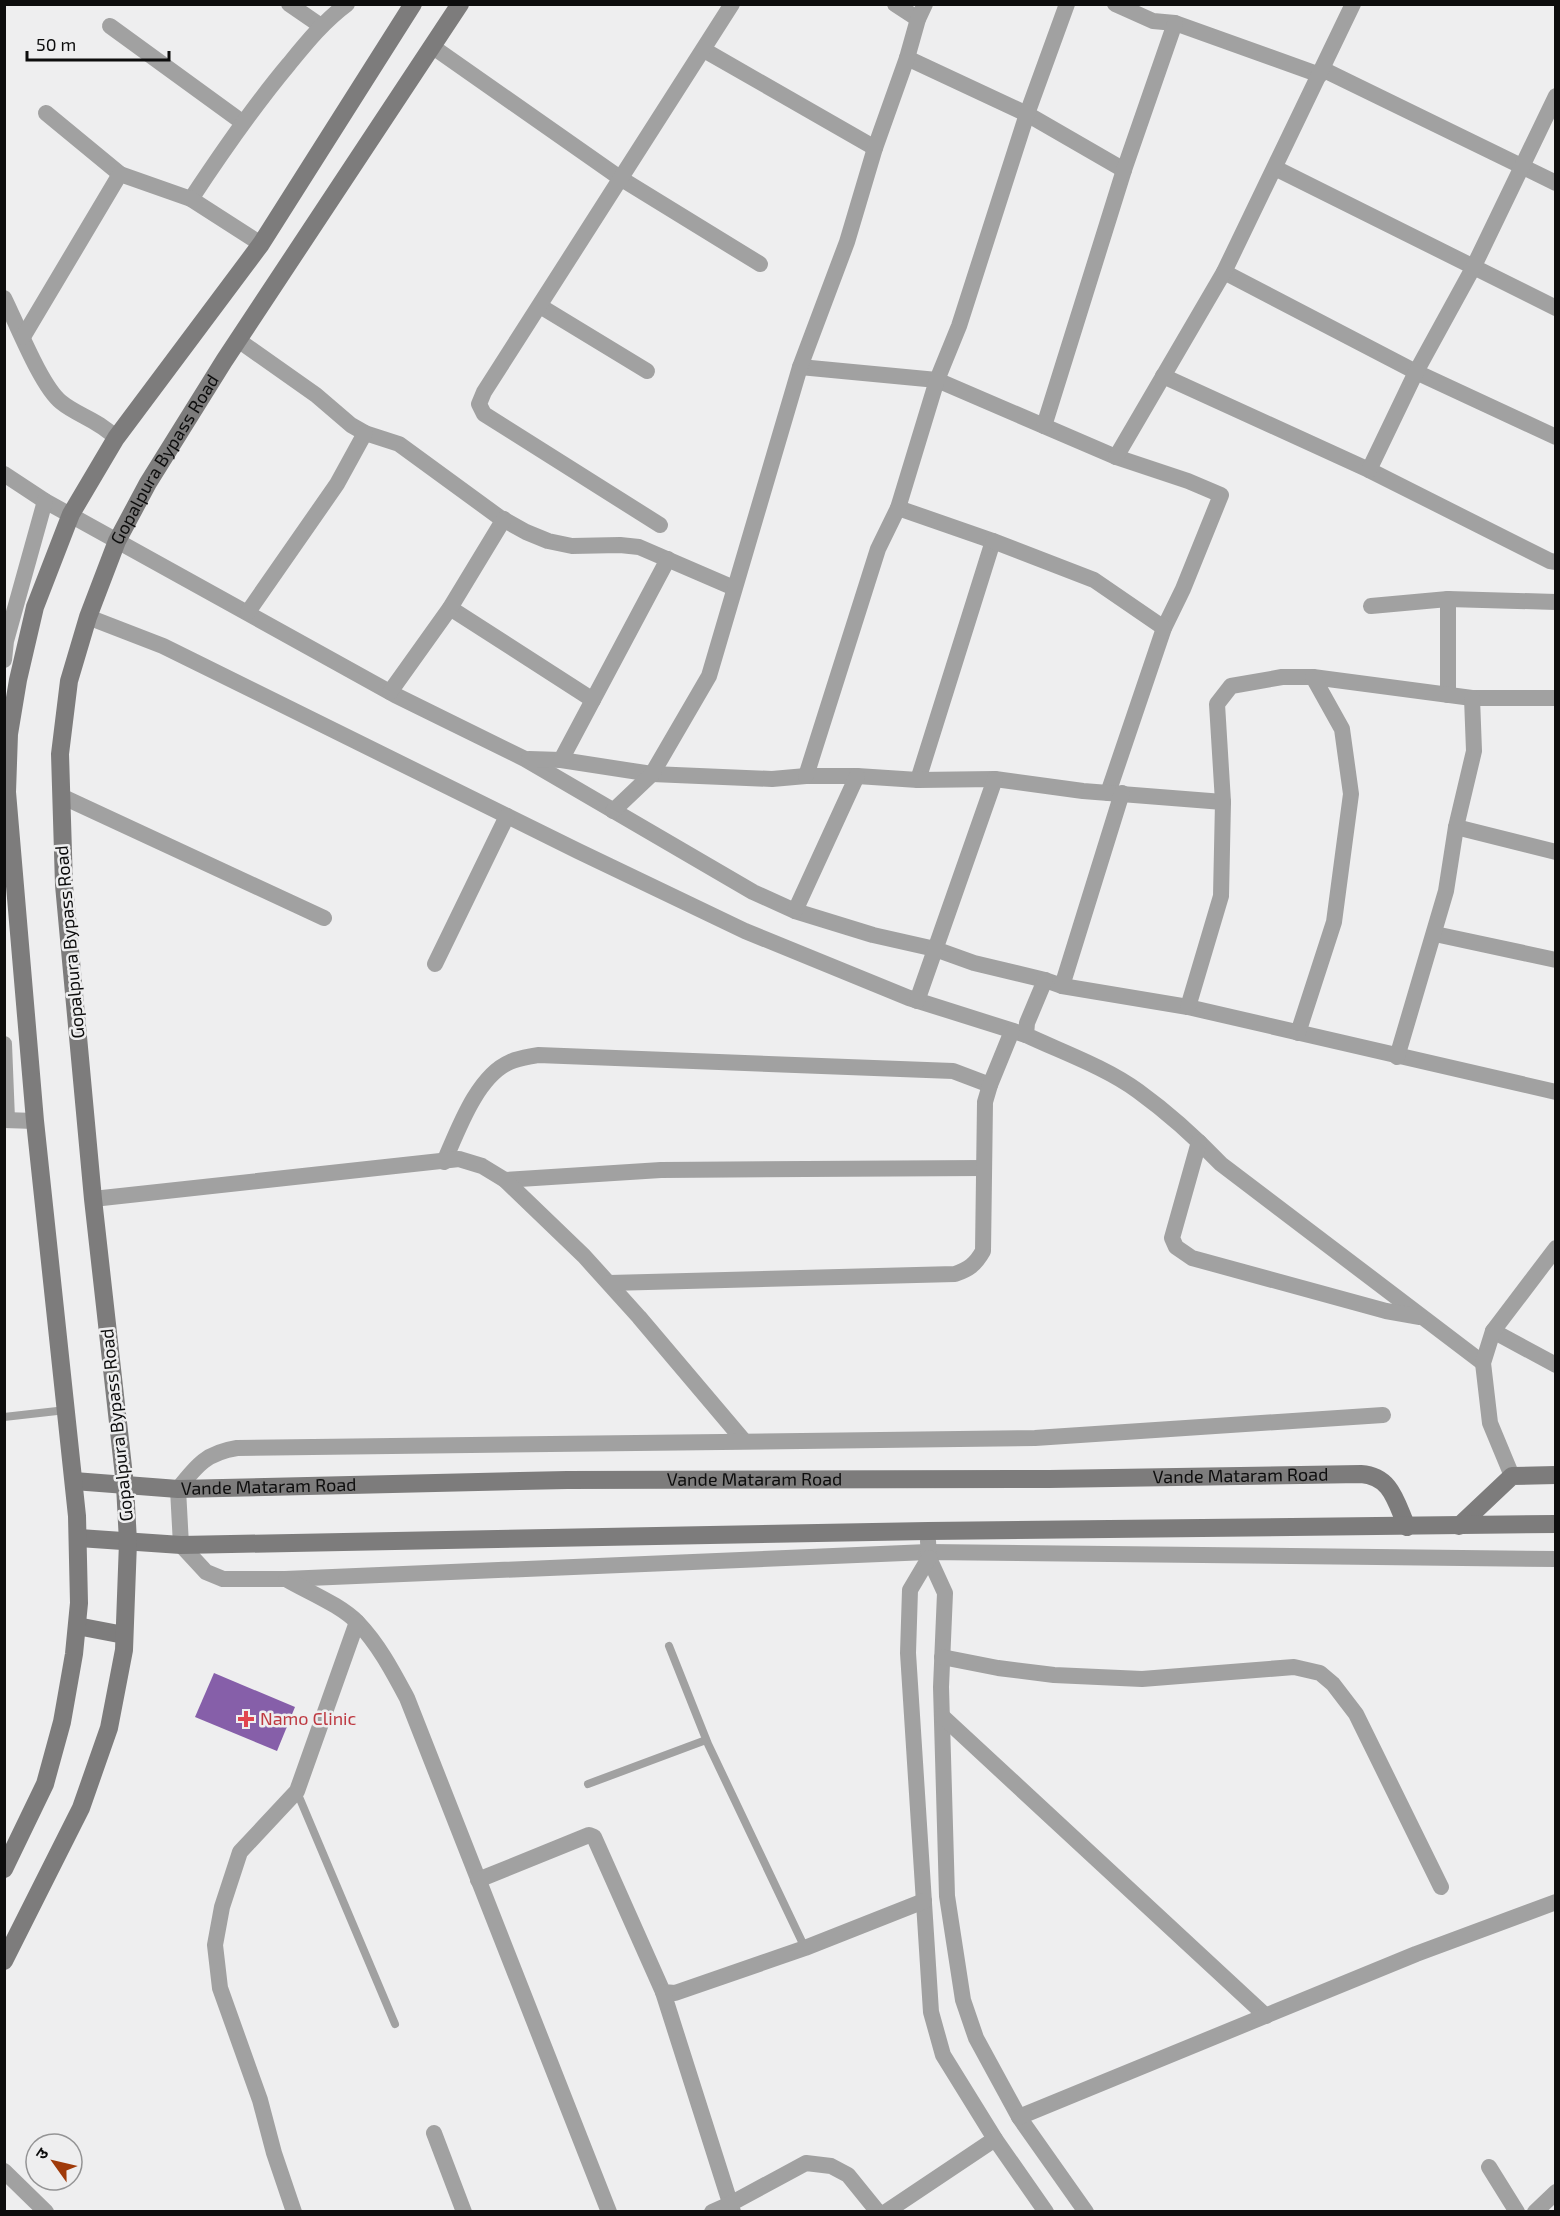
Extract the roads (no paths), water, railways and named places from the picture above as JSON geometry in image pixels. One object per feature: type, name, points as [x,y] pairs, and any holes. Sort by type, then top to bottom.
[{"type":"main road","points":[[4,1869],[45,1784],[62,1722],[79,1603],[79,1538],[74,1481],[35,1121],[7,792],[9,734],[18,680],[35,607],[71,514],[116,438],[261,244],[413,4]]},
{"type":"main road","name":"Gopalpura Bypass Road","points":[[4,1962],[81,1808],[109,1728],[124,1650],[128,1542],[125,1485],[93,1199],[64,885],[60,754],[69,681],[88,617],[117,541],[148,483],[238,340],[460,4]]},
{"type":"main road","name":"Vande Mataram Road","points":[[74,1481],[178,1489],[567,1480],[1049,1479],[1361,1474],[1375,1476],[1385,1483],[1407,1527]]},
{"type":"main road","points":[[1459,1526],[1512,1476],[1556,1475]]},
{"type":"main road","points":[[79,1538],[181,1545],[928,1531],[1556,1524]]},
{"type":"main road","points":[[77,1626],[124,1635]]},
{"type":"street","points":[[289,4],[321,26]]},
{"type":"street","points":[[191,199],[242,122],[321,26],[347,4]]},
{"type":"street","points":[[660,525],[484,414],[479,404],[484,392],[732,4]]},
{"type":"street","points":[[613,811],[652,774],[709,676],[800,367],[847,242],[875,148],[921,12],[895,4]]},
{"type":"street","points":[[806,776],[878,549],[898,508],[938,380],[958,326],[1027,114],[1067,4]]},
{"type":"street","points":[[1115,4],[1153,21],[1175,23],[1321,72],[1556,183]]},
{"type":"street","points":[[1116,457],[1224,272],[1353,4]]},
{"type":"street","points":[[1044,426],[1124,170],[1175,23]]},
{"type":"street","points":[[110,26],[242,122]]},
{"type":"street","points":[[433,47],[620,178],[759,264]]},
{"type":"street","points":[[704,50],[875,148]]},
{"type":"street","points":[[907,58],[1027,114],[1124,170]]},
{"type":"street","points":[[1369,470],[1416,372],[1473,268],[1556,96]]},
{"type":"street","points":[[46,113],[120,174],[191,199],[261,244]]},
{"type":"street","points":[[1275,168],[1556,308]]},
{"type":"street","points":[[23,337],[120,174]]},
{"type":"street","points":[[1224,272],[1416,372],[1556,437]]},
{"type":"street","points":[[4,298],[42,376],[60,401],[104,425],[116,438]]},
{"type":"street","points":[[540,306],[647,370]]},
{"type":"street","points":[[238,340],[316,394],[365,434],[399,444],[504,519],[526,532],[548,541],[572,546],[620,544],[639,548],[734,588]]},
{"type":"street","points":[[800,367],[938,380],[1116,457],[1188,481],[1221,495],[1164,628],[1115,793],[1062,986]]},
{"type":"street","points":[[1163,376],[1369,470],[1556,562]]},
{"type":"street","points":[[248,612],[337,484],[365,434]]},
{"type":"street","points":[[4,474],[45,501],[390,692],[525,759],[753,892],[795,911],[873,935],[935,949],[974,963],[1062,986],[1188,1007],[1556,1092]]},
{"type":"street","points":[[4,660],[6,641],[45,501]]},
{"type":"street","points":[[898,508],[993,540],[1094,580],[1164,628]]},
{"type":"street","points":[[390,692],[450,608],[504,519]]},
{"type":"street","points":[[918,780],[993,540]]},
{"type":"street","points":[[561,760],[668,559]]},
{"type":"street","points":[[1448,599],[1448,695]]},
{"type":"street","points":[[1371,606],[1448,599],[1556,602]]},
{"type":"street","points":[[450,608],[593,700]]},
{"type":"street","points":[[88,617],[163,646],[746,931],[917,1001],[1019,1033],[1084,1061],[1137,1090],[1200,1142],[1221,1164],[1483,1363]]},
{"type":"street","points":[[1188,1007],[1221,896],[1222,802],[1217,704],[1231,686],[1282,677],[1313,677],[1472,698],[1556,698]]},
{"type":"street","points":[[1298,1033],[1334,922],[1351,794],[1342,729],[1313,677]]},
{"type":"street","points":[[1398,1057],[1446,891],[1456,827],[1474,751],[1472,698]]},
{"type":"street","points":[[525,759],[561,760],[652,774],[772,779],[806,776],[857,776],[918,780],[995,779],[1115,793],[1222,802]]},
{"type":"street","points":[[795,911],[857,776]]},
{"type":"street","points":[[917,1001],[995,779]]},
{"type":"street","points":[[61,796],[324,918]]},
{"type":"street","points":[[435,964],[507,816]]},
{"type":"street","points":[[1456,827],[1556,852]]},
{"type":"street","points":[[1435,934],[1556,960]]},
{"type":"street","points":[[609,1283],[955,1274],[970,1269],[982,1251],[985,1102],[990,1085],[1027,1023],[1045,980]]},
{"type":"street","points":[[4,1044],[6,1120],[35,1121]]},
{"type":"street","points":[[444,1162],[468,1107],[491,1076],[510,1062],[538,1055],[953,1071],[990,1085]]},
{"type":"street","points":[[1200,1142],[1172,1238],[1176,1247],[1192,1258],[1386,1311],[1423,1317]]},
{"type":"street","points":[[93,1199],[459,1159],[482,1166],[505,1180],[584,1256],[744,1441]]},
{"type":"street","points":[[505,1180],[661,1170],[983,1168]]},
{"type":"street","points":[[1512,1476],[1490,1423],[1483,1363],[1493,1331],[1556,1248]]},
{"type":"street","points":[[1493,1331],[1556,1365]]},
{"type":"street","points":[[1383,1415],[1035,1438],[237,1448],[220,1451],[198,1463],[178,1489],[181,1545],[206,1572],[223,1579],[285,1579],[928,1555],[1556,1559]]},
{"type":"street","points":[[928,1531],[928,1555],[945,1593],[942,1716],[947,1896],[963,2000],[976,2038],[1019,2117],[1086,2211]]},
{"type":"street","points":[[928,1555],[910,1590],[908,1653],[931,2012],[943,2055],[995,2139],[1046,2211]]},
{"type":"street","points":[[285,1579],[329,1603],[357,1622],[390,1664],[407,1698],[609,2211]]},
{"type":"street","points":[[294,2211],[274,2153],[260,2100],[220,1988],[215,1945],[222,1907],[240,1852],[297,1791],[357,1622]]},
{"type":"street","points":[[942,1657],[998,1668],[1042,1673],[1142,1679],[1294,1667],[1320,1673],[1333,1684],[1356,1714],[1441,1887]]},
{"type":"street","points":[[942,1716],[1266,2016]]},
{"type":"street","points":[[478,1880],[589,1835],[594,1838],[663,1992],[732,2208]]},
{"type":"street","points":[[663,1992],[675,1993],[805,1948],[924,1900]]},
{"type":"street","points":[[1019,2117],[1416,1954],[1556,1902]]},
{"type":"street","points":[[434,2133],[464,2211]]},
{"type":"street","points":[[886,2211],[995,2139]]},
{"type":"street","points":[[712,2211],[732,2208],[806,2163],[831,2166],[848,2175],[878,2211]]},
{"type":"street","points":[[1489,2168],[1517,2211]]},
{"type":"street","points":[[4,2171],[46,2211]]},
{"type":"street","points":[[1535,2211],[1556,2192]]},
{"type":"lane","points":[[4,1417],[66,1410]]},
{"type":"lane","points":[[669,1646],[706,1740],[805,1948]]},
{"type":"lane","points":[[588,1784],[706,1740]]},
{"type":"lane","points":[[297,1791],[394,2024]]},
{"type":"place","name":"Namo Clinic","points":[[246,1719]]}]
